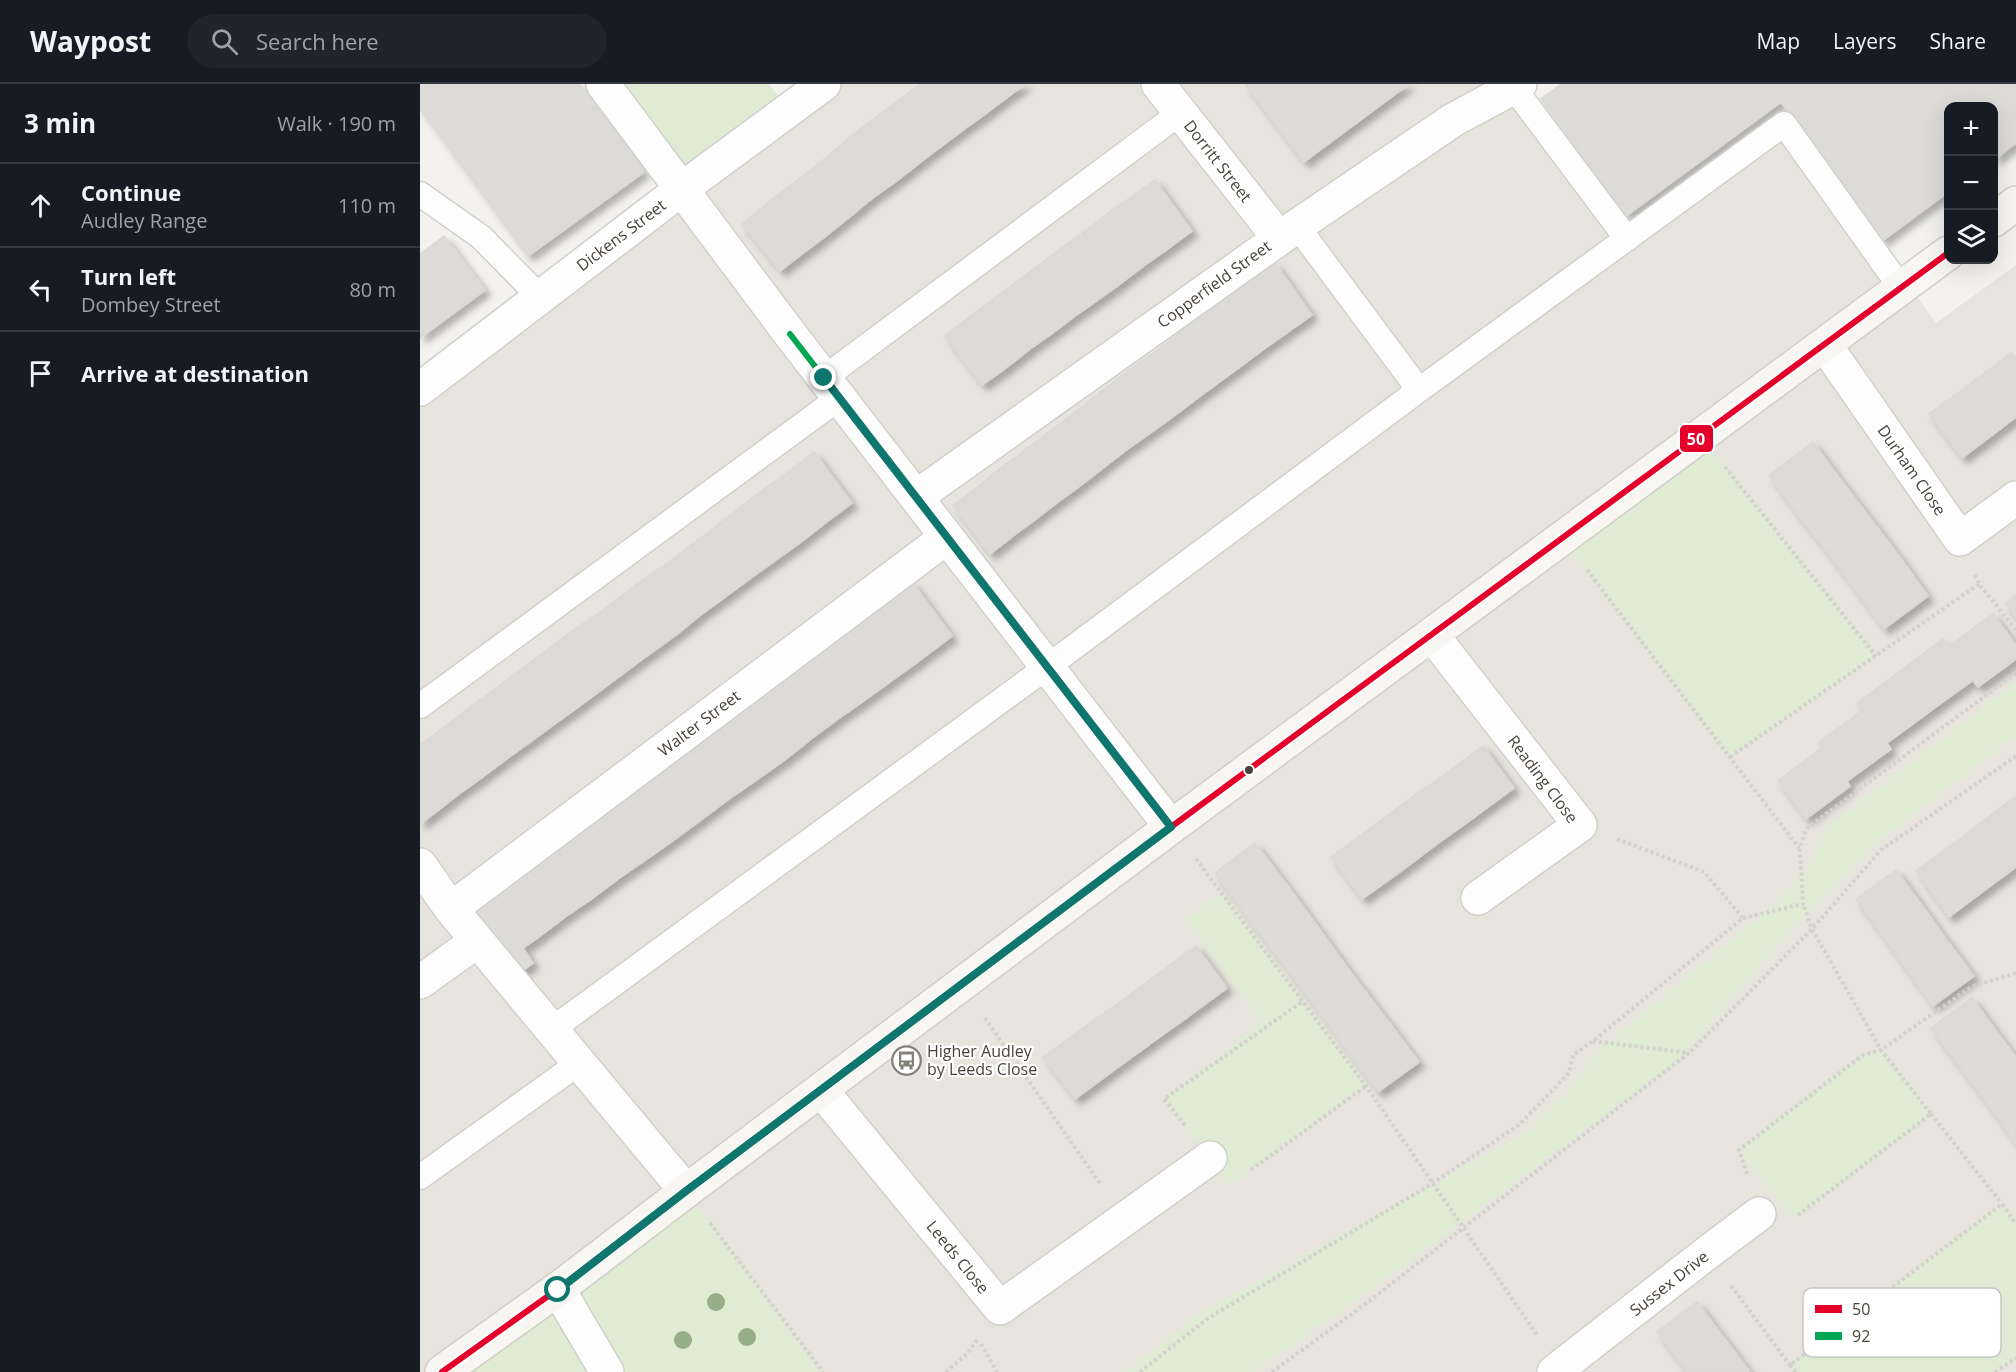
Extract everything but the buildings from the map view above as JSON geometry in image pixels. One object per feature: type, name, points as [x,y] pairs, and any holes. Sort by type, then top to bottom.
[{"type":"street","points":[[603,84],[790,334],[1171,827]]},
{"type":"street","name":"Dickens Street","points":[[420,389],[682,188],[824,84]]},
{"type":"street","name":"Dorritt Street","points":[[1158,84],[1180,113],[1288,232]]},
{"type":"street","name":"Copperfield Street","points":[[916,497],[1288,232],[1454,120],[1517,86]]},
{"type":"street","points":[[1998,217],[2016,203]]},
{"type":"street","points":[[442,1372],[558,1290],[686,1191],[1171,827],[1944,256]]},
{"type":"street","name":"Durham Close","points":[[1825,345],[1960,539]]},
{"type":"street","points":[[1960,539],[2016,498]]},
{"type":"street","name":"Walter Street","points":[[451,909],[947,537]]},
{"type":"street","name":"Reading Close","points":[[1432,635],[1580,825],[1478,898]]},
{"type":"street","points":[[420,865],[451,909],[686,1191]]},
{"type":"street","points":[[420,982],[477,940]]},
{"type":"street","name":"Leeds Close","points":[[821,1090],[1000,1308],[1210,1158]]},
{"type":"street","name":"Sussex Drive","points":[[1571,1367],[1707,1253],[1759,1214]]},
{"type":"street","points":[[558,1290],[607,1372]]},
{"type":"lane","points":[[1517,86],[1627,239]]},
{"type":"lane","points":[[420,706],[832,388],[1180,113]]},
{"type":"lane","points":[[551,1030],[1784,124],[1901,288]]},
{"type":"lane","points":[[420,194],[481,237],[540,297]]},
{"type":"lane","points":[[1288,232],[1419,390]]},
{"type":"lane","points":[[420,1177],[579,1063]]},
{"type":"path","points":[[1700,436],[1876,656]]},
{"type":"path","points":[[1563,538],[1800,849]]},
{"type":"path","points":[[1960,539],[1979,584],[2016,630]]},
{"type":"path","points":[[1730,757],[1979,584]]},
{"type":"path","points":[[2016,673],[1806,829],[1800,849],[1803,904],[1812,929],[1881,1050],[2016,1224]]},
{"type":"path","points":[[1272,1372],[1360,1308],[1689,1053],[1812,929],[1881,850],[2016,756]]},
{"type":"path","points":[[1580,825],[1704,872],[1743,918]]},
{"type":"path","points":[[1171,827],[1366,1086],[1463,1227],[1571,1367]]},
{"type":"path","points":[[1140,1372],[1207,1319],[1432,1183],[1519,1125],[1569,1073],[1573,1055],[1743,918],[1803,904]]},
{"type":"path","points":[[1931,1114],[1794,1218],[1759,1214],[1739,1150],[1863,1055],[1881,1050],[1971,987],[2016,973]]},
{"type":"path","points":[[962,985],[1125,1220]]},
{"type":"path","points":[[1303,1001],[1164,1099],[1230,1185],[1366,1086]]},
{"type":"path","points":[[1593,1041],[1689,1053]]},
{"type":"path","points":[[686,1191],[823,1372]]},
{"type":"path","points":[[1891,1288],[2002,1204]]},
{"type":"path","points":[[1707,1253],[1796,1372]]},
{"type":"path","points":[[978,1340],[998,1372]]},
{"type":"path","points":[[1790,1365],[1803,1355]]},
{"type":"path","points":[[1995,1372],[2016,1358]]},
{"type":"shaded area","points":[[825,84],[1526,84],[1627,222],[1781,111],[1936,323],[2016,265],[2016,1372],[420,1372],[420,379]]},
{"type":"green space","points":[[620,84],[769,84],[784,104],[691,176]]},
{"type":"green space","points":[[1700,436],[1876,656],[1730,757],[1563,539]]},
{"type":"green space","points":[[2016,682],[2016,736],[1879,841],[1788,933],[1679,1059],[1358,1299],[1253,1372],[1125,1372],[1205,1310],[1523,1135],[1570,1089],[1595,1054],[1781,898],[1814,860],[1823,830]]},
{"type":"green space","points":[[1222,893],[1366,1086],[1230,1185],[1164,1099],[1263,1022],[1185,918]]},
{"type":"green space","points":[[1881,1050],[1931,1114],[1794,1219],[1739,1150],[1863,1055]]},
{"type":"green space","points":[[686,1191],[819,1372],[443,1372]]},
{"type":"green space","points":[[2002,1204],[2016,1224],[2016,1358],[1995,1372],[1795,1372],[1790,1365],[1803,1355],[1803,1357],[2001,1357],[2001,1288],[1891,1288]]},
{"type":"transit line","name":"50","points":[[442,1372],[558,1289],[1171,827],[1944,256]]},
{"type":"transit line","name":"92","points":[[790,334],[1171,827]]},
{"type":"place","name":"Higher Audley by Leeds Close","points":[[906,1060]]},
{"type":"route","points":[[558,1290],[686,1191],[1171,827],[824,378]]}]
